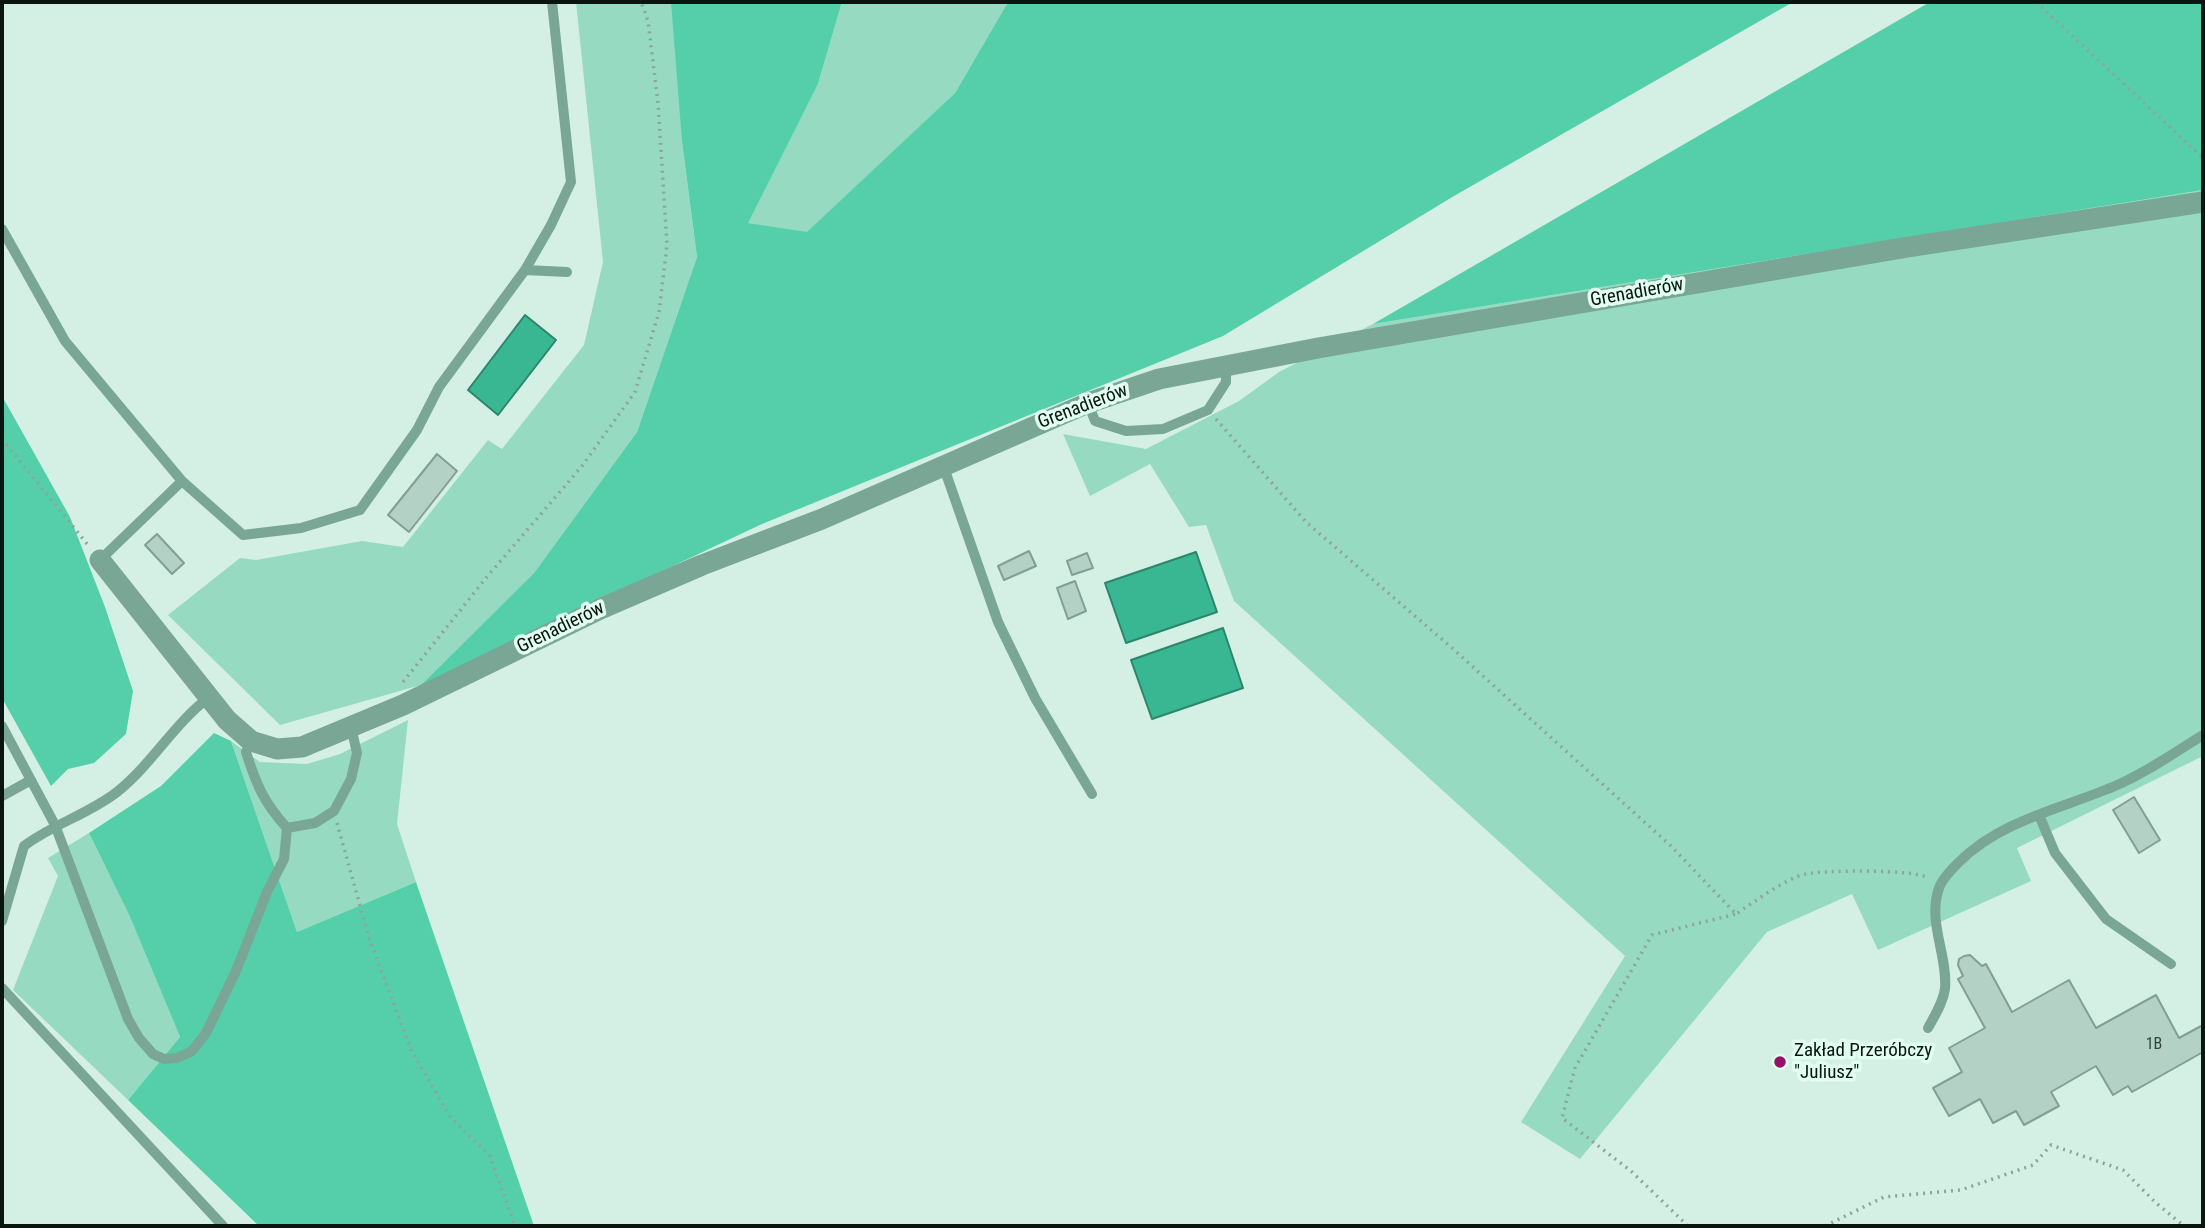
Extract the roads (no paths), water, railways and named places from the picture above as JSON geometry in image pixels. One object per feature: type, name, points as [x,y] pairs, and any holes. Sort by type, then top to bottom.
[{"type":"street","name":"Grenadierów","points":[[100,560],[227,720],[251,741],[277,749],[302,747],[403,705],[600,609],[702,565],[822,519],[1088,403],[1159,379],[1226,364],[1908,247],[2203,202]]},
{"type":"lane","points":[[2,229],[65,341],[182,481],[243,535],[301,528],[360,510],[418,430],[439,387],[525,270],[551,225],[570,183],[552,2]]},
{"type":"lane","points":[[525,270],[567,272]]},
{"type":"lane","points":[[1088,403],[1095,421],[1126,431],[1163,429],[1208,410],[1226,382],[1226,364]]},
{"type":"lane","points":[[943,465],[998,622],[1035,698],[1092,794]]},
{"type":"lane","points":[[100,560],[182,481]]},
{"type":"lane","points":[[2,921],[24,846],[55,825],[116,793],[137,775],[193,710],[208,698]]},
{"type":"lane","points":[[2,726],[55,825],[128,1019],[153,1054],[164,1059],[177,1058],[192,1051],[206,1033],[284,859],[287,828],[270,809],[256,786],[246,752],[251,741]]},
{"type":"lane","points":[[287,828],[314,823],[334,811],[351,779],[357,753],[351,727]]},
{"type":"lane","points":[[1928,1028],[1945,991],[1935,900],[1940,884],[1974,847],[1998,831],[2117,786],[2203,735]]},
{"type":"lane","points":[[2,796],[31,780]]},
{"type":"lane","points":[[2039,815],[2055,853],[2106,919],[2171,964]]},
{"type":"lane","points":[[2,988],[223,1226]]},
{"type":"place","name":"Zakład Przeróbczy \"Juliusz\"","points":[[1780,1062]]}]
